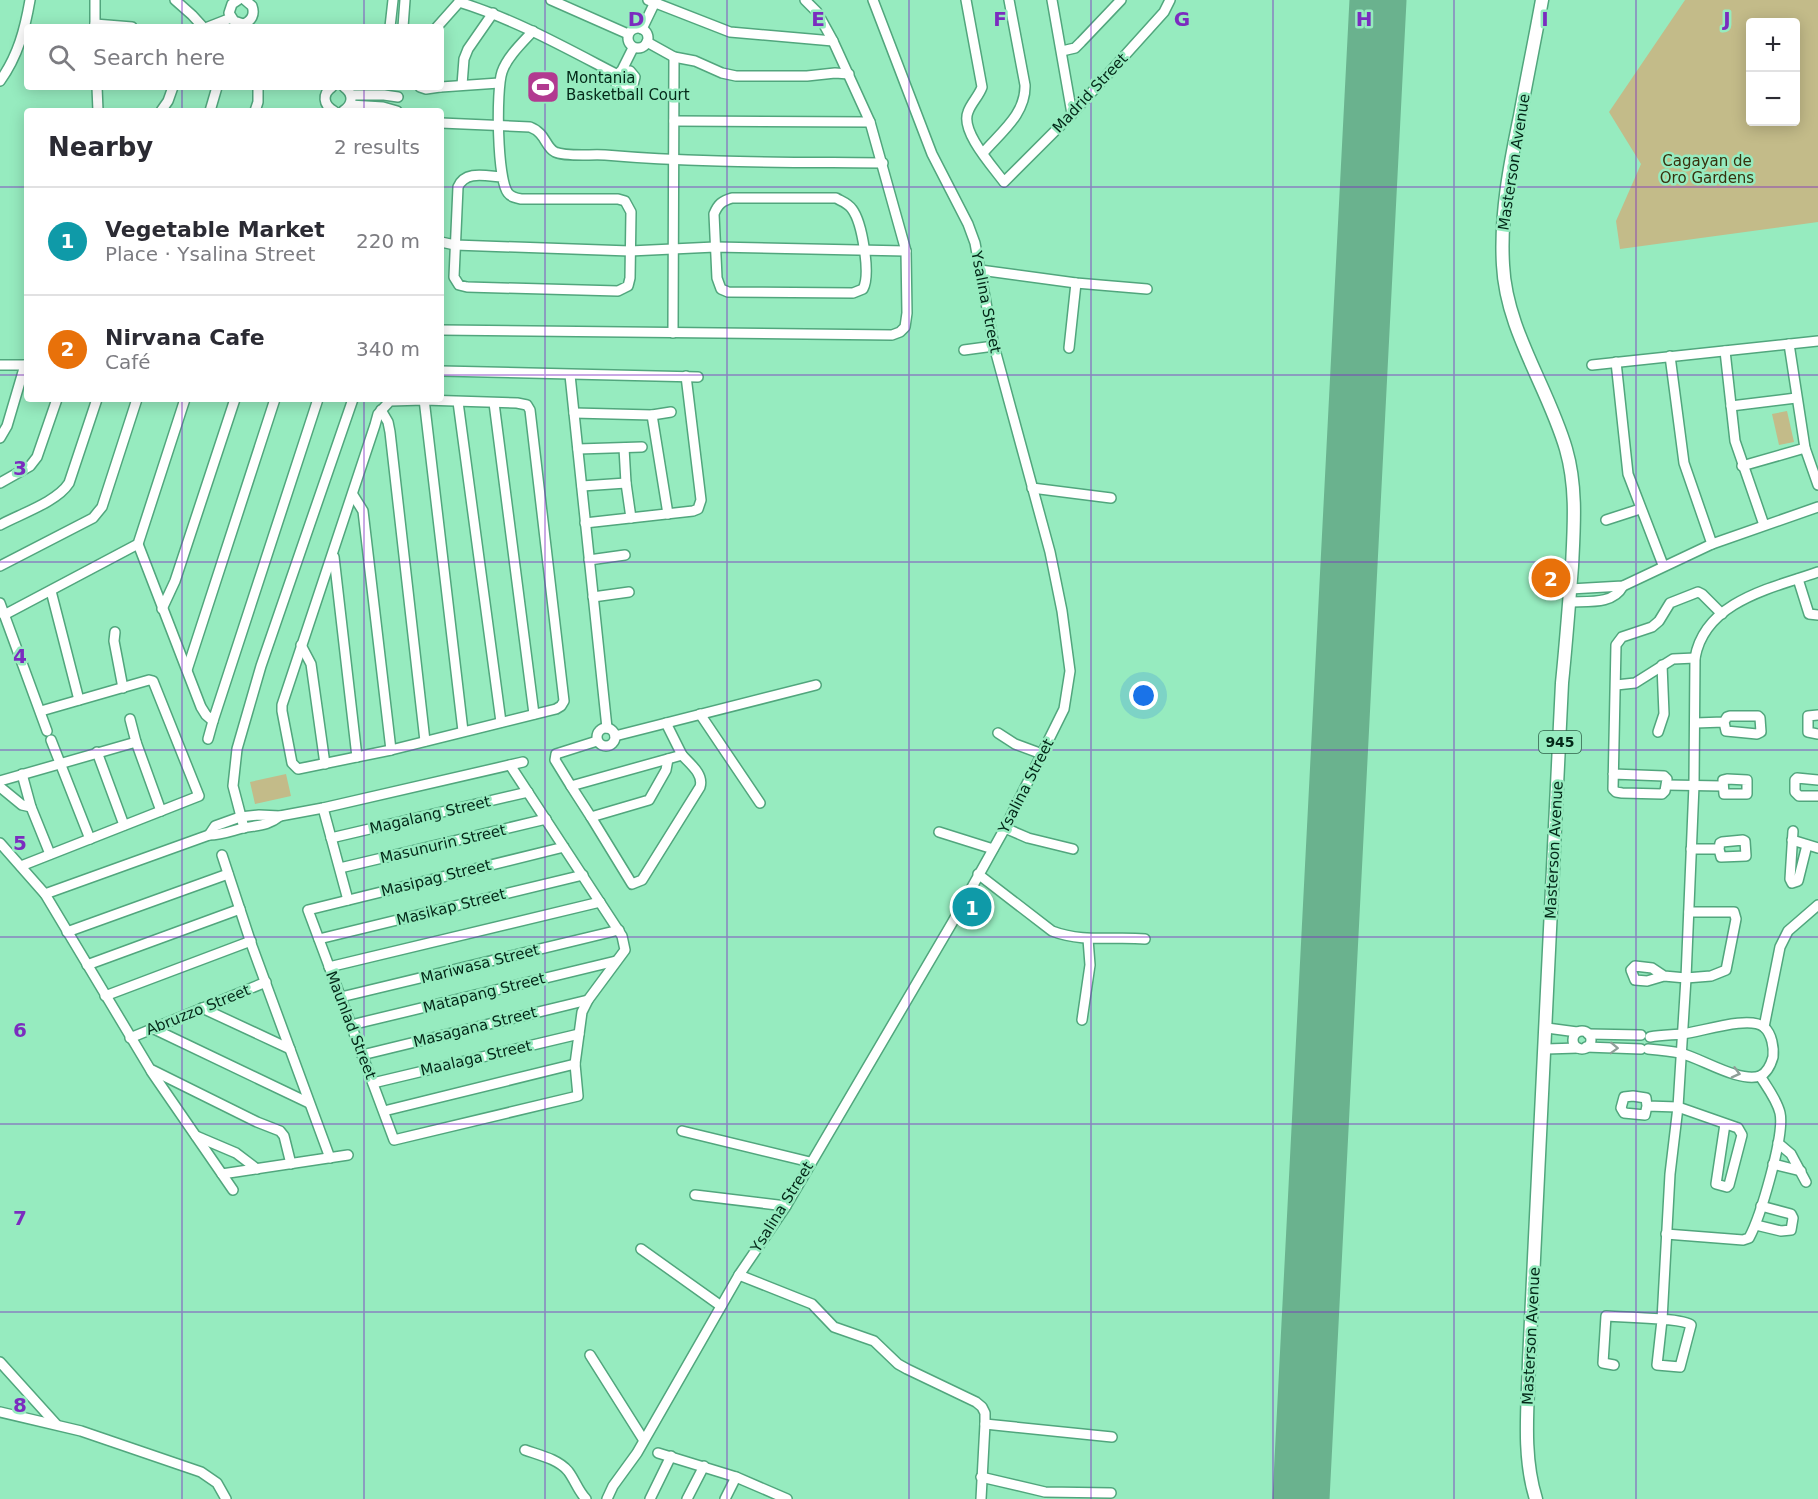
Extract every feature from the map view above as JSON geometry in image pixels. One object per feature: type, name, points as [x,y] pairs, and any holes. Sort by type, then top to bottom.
[{"type":"main road","name":"Masterson Avenue","points":[[1536,1499],[1530,1482],[1527,1426],[1562,684],[1574,510],[1572,474],[1566,447],[1511,308],[1503,266],[1503,240],[1511,163],[1542,0]]},
{"type":"street","points":[[25,24],[30,0]]},
{"type":"street","points":[[95,0],[95,24]]},
{"type":"street","points":[[175,0],[200,24]]},
{"type":"street","points":[[244,24],[231,18],[230,9],[238,0],[249,2],[254,10],[250,24]]},
{"type":"street","points":[[390,24],[393,0]]},
{"type":"street","points":[[403,24],[405,0]]},
{"type":"street","points":[[551,0],[628,34]]},
{"type":"street","points":[[444,330],[892,335],[900,332],[905,327],[907,313],[906,251],[883,163],[870,122],[849,74],[817,12],[805,0]]},
{"type":"street","name":"Ysalina Street","points":[[607,1499],[613,1486],[637,1453],[739,1275],[786,1206],[952,923],[1005,828],[1064,709],[1070,671],[1062,611],[994,346],[971,232],[932,154],[873,0]]},
{"type":"street","points":[[966,0],[982,79],[980,92],[967,113],[966,122],[982,153],[1015,117],[1026,98],[1009,0]]},
{"type":"street","points":[[1052,0],[1072,114]]},
{"type":"street","points":[[1062,51],[1075,48],[1121,0]]},
{"type":"street","name":"Madrid Street","points":[[982,153],[1004,182],[1072,114],[1164,12],[1170,0]]},
{"type":"street","points":[[440,24],[460,1],[493,13],[619,72],[633,48]]},
{"type":"street","points":[[642,29],[653,1],[730,33],[833,41]]},
{"type":"street","points":[[462,85],[466,54],[493,13]]},
{"type":"street","points":[[216,24],[231,18]]},
{"type":"street","points":[[628,34],[634,29],[642,29],[647,34],[647,42],[641,48],[633,48]]},
{"type":"street","points":[[0,81],[8,70],[24,30]]},
{"type":"street","points":[[502,177],[471,175],[463,178],[461,182],[455,245],[455,282],[467,287],[618,291],[628,286],[631,212],[626,201],[618,199],[521,199],[509,194],[502,177],[499,83],[502,70],[533,31]]},
{"type":"street","points":[[628,34],[628,42],[633,48]]},
{"type":"street","points":[[647,42],[674,57],[736,76],[849,74]]},
{"type":"street","points":[[673,333],[674,57]]},
{"type":"street","points":[[444,87],[499,83]]},
{"type":"street","points":[[97,90],[98,108]]},
{"type":"street","points":[[163,108],[172,90]]},
{"type":"street","points":[[211,108],[216,90]]},
{"type":"street","points":[[256,108],[258,90]]},
{"type":"street","points":[[319,90],[330,108]]},
{"type":"street","points":[[325,97],[330,90]]},
{"type":"street","points":[[382,108],[385,91]]},
{"type":"street","points":[[348,104],[385,91],[399,92],[397,108]]},
{"type":"street","points":[[348,104],[375,108]]},
{"type":"street","points":[[674,121],[870,122]]},
{"type":"street","points":[[444,123],[530,127],[538,130],[556,153],[674,161],[883,163]]},
{"type":"street","points":[[732,198],[836,198],[852,208],[857,218],[864,249],[866,283],[860,292],[728,292],[721,289],[717,278],[714,213],[722,201],[732,198]]},
{"type":"street","points":[[444,243],[455,245],[630,251],[715,247],[906,251]]},
{"type":"street","points":[[980,270],[1076,283],[1147,289]]},
{"type":"street","points":[[1069,348],[1076,283]]},
{"type":"street","points":[[1592,364],[1818,341]]},
{"type":"street","points":[[1789,344],[1805,448],[1818,485]]},
{"type":"street","points":[[964,350],[994,346]]},
{"type":"street","points":[[1725,351],[1736,441],[1742,466],[1764,525]]},
{"type":"street","points":[[1670,356],[1684,463],[1712,544]]},
{"type":"street","points":[[1616,362],[1626,463],[1640,509],[1663,566]]},
{"type":"street","points":[[0,365],[24,365]]},
{"type":"street","points":[[0,438],[7,426],[24,371]]},
{"type":"street","points":[[444,371],[698,377]]},
{"type":"street","points":[[570,375],[607,728]]},
{"type":"street","points":[[585,523],[698,509],[701,500],[686,376]]},
{"type":"street","points":[[1731,406],[1796,398]]},
{"type":"street","points":[[389,402],[381,410],[375,424],[282,708],[292,763],[295,768],[302,769],[391,750],[556,709],[564,701],[532,417],[527,405],[517,403],[444,401]]},
{"type":"street","points":[[0,483],[30,466],[37,457],[56,402]]},
{"type":"street","points":[[0,525],[51,499],[65,489],[96,402]]},
{"type":"street","points":[[0,566],[93,518],[102,507],[136,402]]},
{"type":"street","points":[[184,402],[138,544],[201,707],[206,716],[213,721]]},
{"type":"street","points":[[162,609],[175,581],[234,402]]},
{"type":"street","points":[[187,670],[274,402]]},
{"type":"street","points":[[208,739],[317,402]]},
{"type":"street","points":[[244,828],[233,786],[237,749],[261,666],[352,402]]},
{"type":"street","points":[[424,402],[463,732]]},
{"type":"street","points":[[458,402],[501,722]]},
{"type":"street","points":[[494,403],[534,714]]},
{"type":"street","points":[[381,410],[388,422],[390,432],[425,741]]},
{"type":"street","points":[[574,412],[652,415],[671,412]]},
{"type":"street","points":[[652,415],[668,514]]},
{"type":"street","points":[[578,449],[642,447]]},
{"type":"street","points":[[624,448],[631,518]]},
{"type":"street","points":[[1742,466],[1805,448]]},
{"type":"street","points":[[582,486],[626,483]]},
{"type":"street","points":[[1032,488],[1111,498]]},
{"type":"street","points":[[353,495],[363,511],[391,750]]},
{"type":"street","points":[[1570,589],[1623,586],[1712,544],[1818,507]]},
{"type":"street","points":[[1606,520],[1640,509]]},
{"type":"street","points":[[4,615],[138,544]]},
{"type":"street","points":[[333,553],[357,757]]},
{"type":"street","points":[[589,560],[625,555]]},
{"type":"street","points":[[1614,1365],[1603,1363],[1606,1316],[1662,1320],[1686,1322],[1691,1325],[1679,1368],[1657,1365],[1662,1320],[1666,1234],[1683,1034],[1694,785],[1695,658],[1698,645],[1701,638],[1722,614],[1746,597],[1818,572]]},
{"type":"street","points":[[1798,579],[1810,615],[1818,615]]},
{"type":"street","points":[[1569,603],[1612,598],[1620,592],[1623,586]]},
{"type":"street","points":[[1596,587],[1597,600]]},
{"type":"street","points":[[51,591],[79,700]]},
{"type":"street","points":[[593,597],[629,592]]},
{"type":"street","points":[[1613,774],[1664,776],[1667,779],[1665,791],[1662,794],[1616,792],[1612,789],[1616,645],[1618,641],[1652,627],[1659,621],[1670,603],[1700,593],[1722,614]]},
{"type":"street","points":[[0,603],[47,730]]},
{"type":"street","points":[[1806,605],[1818,603]]},
{"type":"street","points":[[115,632],[114,641],[123,688]]},
{"type":"street","points":[[301,645],[311,664],[324,764]]},
{"type":"street","points":[[1616,685],[1635,683],[1673,659],[1695,658]]},
{"type":"street","points":[[1658,732],[1664,714],[1662,664]]},
{"type":"street","points":[[21,866],[199,796],[155,683],[149,680],[41,711]]},
{"type":"street","points":[[615,736],[816,685]]},
{"type":"street","points":[[700,714],[760,803]]},
{"type":"street","points":[[1818,715],[1808,716],[1808,732],[1818,734]]},
{"type":"street","points":[[130,719],[161,811]]},
{"type":"street","points":[[1695,723],[1724,722]]},
{"type":"street","points":[[597,741],[556,754],[555,760],[632,884],[642,880],[702,782],[698,773],[682,755],[666,723]]},
{"type":"street","points":[[597,741],[602,746],[608,746],[614,742],[615,736],[607,728]]},
{"type":"street","points":[[597,741],[598,732],[607,728]]},
{"type":"street","points":[[998,733],[1015,744],[1042,754]]},
{"type":"street","points":[[51,740],[90,839]]},
{"type":"street","points":[[0,780],[136,742]]},
{"type":"street","points":[[97,752],[124,825]]},
{"type":"street","points":[[571,786],[682,755]]},
{"type":"street","points":[[591,817],[649,800],[666,770],[668,759]]},
{"type":"street","points":[[209,835],[215,826],[240,817],[280,816],[323,808],[523,762]]},
{"type":"street","points":[[384,1112],[575,1064],[582,1012],[626,946],[619,930],[510,765]]},
{"type":"street","points":[[22,774],[31,807],[50,854]]},
{"type":"street","points":[[1818,780],[1797,778],[1795,780],[1795,792],[1799,796],[1818,796]]},
{"type":"street","points":[[1666,784],[1722,786]]},
{"type":"street","points":[[0,787],[22,805],[31,807]]},
{"type":"street","name":"Magalang Street","points":[[331,838],[528,792]]},
{"type":"street","points":[[323,808],[348,900]]},
{"type":"street","points":[[45,894],[209,835],[263,826],[280,816]]},
{"type":"street","name":"Masunurin Street","points":[[340,868],[546,819]]},
{"type":"street","points":[[1005,828],[1028,838],[1073,849]]},
{"type":"street","points":[[939,832],[993,849]]},
{"type":"street","points":[[1807,844],[1798,881],[1792,883],[1792,836],[1818,848]]},
{"type":"street","points":[[0,843],[45,894],[130,1038],[233,1190]]},
{"type":"street","name":"Masipag Street","points":[[308,910],[564,847]]},
{"type":"street","points":[[1691,849],[1719,849]]},
{"type":"street","points":[[222,855],[330,1158]]},
{"type":"street","points":[[67,932],[228,874]]},
{"type":"street","points":[[978,874],[1052,931],[1065,936],[1088,939],[1145,939]]},
{"type":"street","name":"Masikap Street","points":[[319,939],[582,875]]},
{"type":"street","points":[[329,966],[600,902]]},
{"type":"street","points":[[1546,1049],[1582,1047],[1645,1049],[1681,1053],[1731,1072],[1746,1076],[1760,1076],[1769,1068],[1773,1058],[1773,1043],[1764,1027],[1779,947],[1788,931],[1818,905]]},
{"type":"street","points":[[87,965],[240,909]]},
{"type":"street","name":"Maunlad Street","points":[[308,910],[394,1140],[578,1096],[575,1064]]},
{"type":"street","points":[[1665,976],[1686,978],[1711,976],[1725,970],[1736,919],[1732,910],[1689,912]]},
{"type":"street","name":"Mariwasa Street","points":[[341,997],[619,930]]},
{"type":"street","points":[[1082,1020],[1090,965],[1088,939]]},
{"type":"street","points":[[105,996],[251,941]]},
{"type":"street","name":"Matapang Street","points":[[351,1025],[616,961]]},
{"type":"street","name":"Abruzzo Street","points":[[130,1038],[266,982]]},
{"type":"street","name":"Masagana Street","points":[[362,1055],[588,1000]]},
{"type":"street","points":[[202,1008],[290,1049]]},
{"type":"street","points":[[1645,1049],[1637,1044],[1638,1037],[1683,1034],[1737,1024],[1750,1023],[1764,1027]]},
{"type":"street","points":[[152,1028],[309,1102]]},
{"type":"street","points":[[1546,1028],[1581,1031],[1588,1034],[1646,1036],[1652,1043],[1645,1049]]},
{"type":"street","points":[[1577,1032],[1573,1042],[1582,1047]]},
{"type":"street","name":"Maalaga Street","points":[[373,1083],[579,1034]]},
{"type":"street","points":[[1582,1047],[1590,1041],[1588,1034]]},
{"type":"street","points":[[150,1069],[280,1131],[284,1136],[291,1164]]},
{"type":"street","points":[[1666,1234],[1743,1240],[1749,1238],[1756,1225],[1773,1164],[1781,1124],[1779,1109],[1760,1076]]},
{"type":"street","points":[[1647,1106],[1678,1107],[1738,1128],[1742,1136],[1727,1187],[1716,1184],[1725,1124]]},
{"type":"street","points":[[682,1131],[810,1162]]},
{"type":"street","points":[[196,1136],[236,1153],[257,1169]]},
{"type":"street","points":[[1778,1143],[1791,1154],[1806,1182]]},
{"type":"street","points":[[222,1174],[348,1155]]},
{"type":"street","points":[[1773,1164],[1801,1171]]},
{"type":"street","points":[[695,1195],[786,1206]]},
{"type":"street","points":[[1756,1225],[1791,1230],[1793,1221],[1791,1214],[1761,1206]]},
{"type":"street","points":[[641,1249],[721,1306]]},
{"type":"street","points":[[739,1275],[812,1304],[834,1327],[874,1341],[898,1364],[982,1407],[985,1413],[985,1424],[981,1499]]},
{"type":"street","points":[[590,1355],[643,1439]]},
{"type":"street","points":[[0,1362],[56,1424]]},
{"type":"street","points":[[0,1412],[81,1431],[201,1472],[217,1483],[226,1499]]},
{"type":"street","points":[[985,1424],[1112,1437]]},
{"type":"street","points":[[525,1450],[553,1461],[567,1470],[586,1499]]},
{"type":"street","points":[[658,1453],[736,1477],[770,1496],[787,1499]]},
{"type":"street","points":[[650,1499],[671,1456]]},
{"type":"street","points":[[687,1499],[704,1466]]},
{"type":"street","points":[[726,1499],[736,1477]]},
{"type":"street","points":[[981,1477],[1044,1492],[1111,1493]]},
{"type":"green space","name":"Cagayan de Oro Gardens","points":[[1685,0],[1818,0],[1818,222],[1620,249],[1616,221],[1641,164],[1609,112]]},
{"type":"green space","name":"Montania Basketball Court","points":[[548,71],[558,86],[539,102],[528,88]]},
{"type":"green space","points":[[1787,411],[1794,442],[1779,445],[1772,414]]},
{"type":"green space","points":[[286,774],[291,796],[255,804],[250,782]]},
{"type":"runway","points":[[1301,1499],[1378,0]]},
{"type":"place","name":"Montania Basketball Court","points":[[543,87]]},
{"type":"place","name":"Nirvana Cafe","points":[[1551,578]]},
{"type":"place","name":"Vegetable Market","points":[[972,907]]}]
